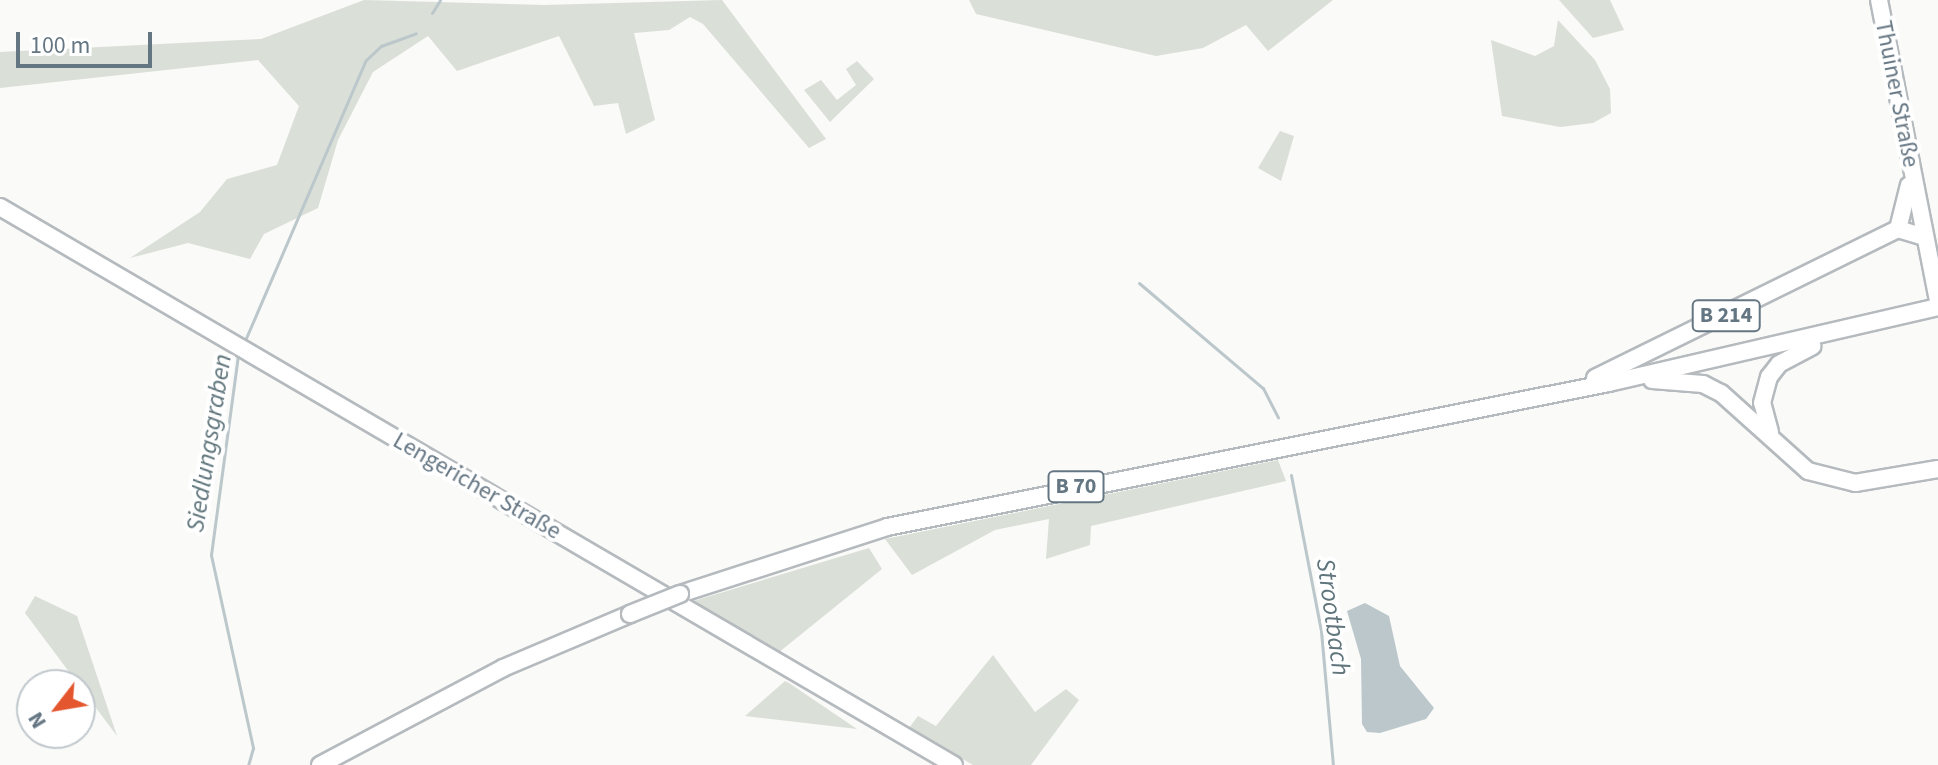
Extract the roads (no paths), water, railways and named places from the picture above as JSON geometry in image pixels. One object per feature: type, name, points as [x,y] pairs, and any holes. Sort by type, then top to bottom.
[{"type":"main road","name":"Thuiner Straße","points":[[1879,0],[1911,169],[1930,218],[1925,237],[1938,304]]},
{"type":"main road","points":[[1911,169],[1907,212],[1898,229],[1925,237]]},
{"type":"main road","name":"Lengericher Straße","points":[[0,207],[954,765]]},
{"type":"main road","name":"B 214","points":[[1550,394],[1644,357],[1898,229]]},
{"type":"main road","name":"B 70","points":[[320,765],[503,668],[680,594],[830,541],[1609,383],[1871,325],[1938,304]]},
{"type":"main road","name":"B 214","points":[[1774,441],[1762,403],[1779,364],[1871,325]]},
{"type":"main road","points":[[1609,383],[1703,384],[1740,404],[1774,441],[1808,471],[1830,478],[1877,482],[1938,469]]},
{"type":"main road","points":[[1919,473],[1938,463]]},
{"type":"waterway","points":[[432,13],[440,0]]},
{"type":"waterway","name":"Siedlungsgraben","points":[[243,345],[366,60],[381,46],[416,33]]},
{"type":"waterway","name":"Strootbach","points":[[1139,283],[1263,388],[1278,417]]},
{"type":"waterway","name":"Siedlungsgraben","points":[[238,355],[211,555],[253,748],[248,765]]},
{"type":"waterway","name":"Strootbach","points":[[1291,475],[1321,631],[1333,765]]}]
